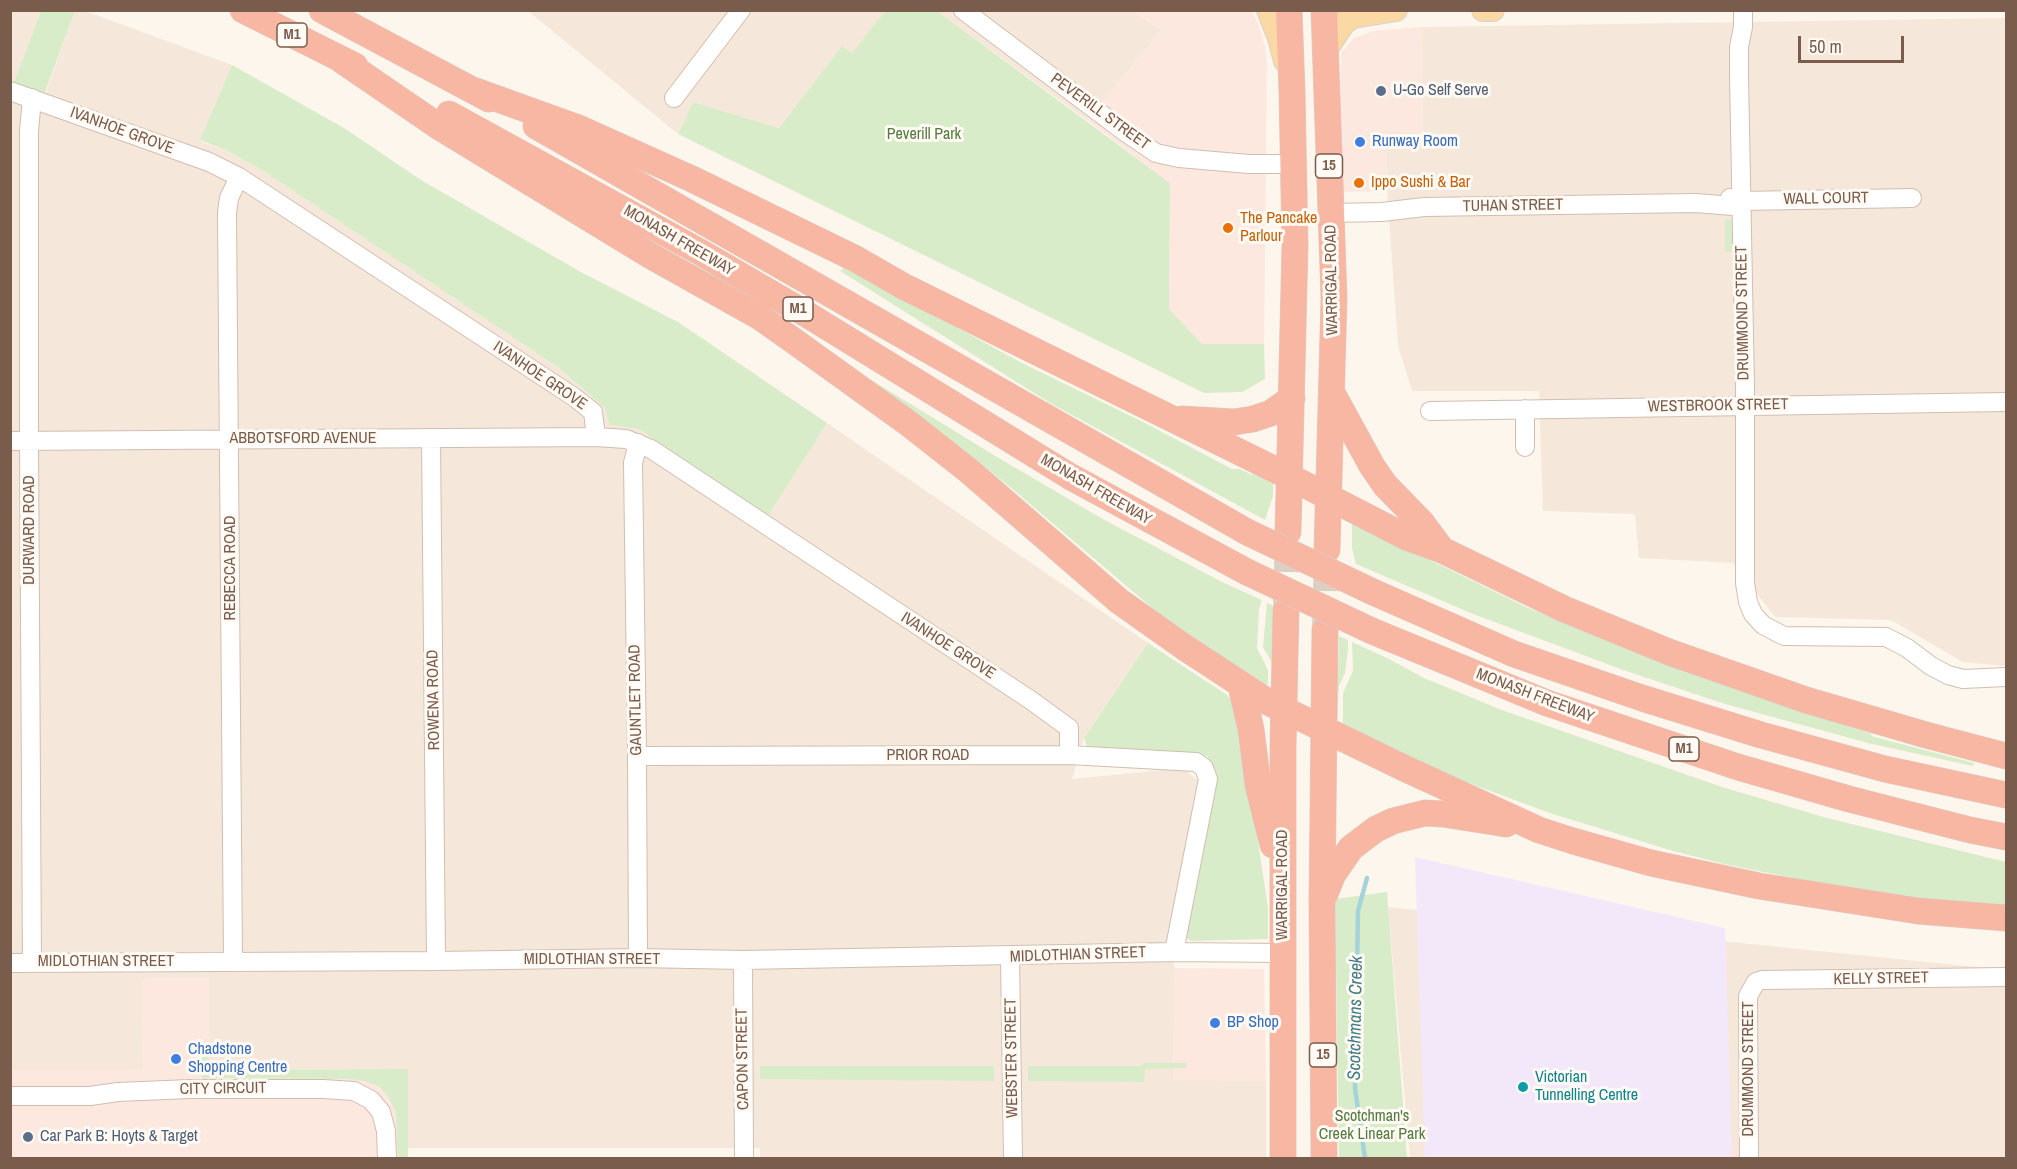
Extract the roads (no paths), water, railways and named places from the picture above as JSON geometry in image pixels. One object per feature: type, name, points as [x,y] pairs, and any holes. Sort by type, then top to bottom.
[{"type":"highway","name":"MONASH FREEWAY","points":[[243,10],[472,125],[700,252],[814,319],[1071,477],[1247,572],[1372,631],[1547,703],[1738,767],[1849,799],[1970,830],[2007,837]]},
{"type":"highway","name":"MONASH FREEWAY","points":[[322,10],[473,90],[1247,532],[1373,592],[1514,654],[1642,698],[1761,735],[1873,766],[2007,795]]},
{"type":"highway","name":"15","points":[[1288,531],[1295,245],[1289,10]]},
{"type":"highway","name":"WARRIGAL ROAD","points":[[1324,10],[1334,298],[1327,550]]},
{"type":"highway","points":[[340,59],[441,128],[651,256],[760,317],[909,423],[969,471],[1119,601],[1241,686],[1324,730],[1539,830]]},
{"type":"highway","points":[[473,90],[581,129],[692,179],[1329,496],[1406,537],[1442,550],[1564,609],[1669,652],[1846,712],[2007,756]]},
{"type":"highway","points":[[1170,418],[1234,422],[1253,419],[1271,412],[1292,398]]},
{"type":"highway","points":[[1291,429],[1313,427],[1331,405],[1385,485],[1422,523],[1442,550]]},
{"type":"highway","name":"WARRIGAL ROAD","points":[[1283,1158],[1282,884],[1286,611]]},
{"type":"highway","name":"15","points":[[1324,1158],[1322,902],[1325,630]]},
{"type":"highway","points":[[1241,686],[1251,729],[1258,785],[1282,884]]},
{"type":"highway","points":[[1322,902],[1333,874],[1351,848],[1376,829],[1393,821],[1425,813],[1539,830],[1651,863],[1759,886],[1918,911],[2007,918]]},
{"type":"main road","points":[[1268,10],[1279,38],[1292,91]]},
{"type":"main road","points":[[1326,50],[1344,23],[1353,17],[1396,10]]},
{"type":"main road","points":[[1483,10],[1493,10]]},
{"type":"street","points":[[674,99],[741,10]]},
{"type":"street","name":"PEVERILL STREET","points":[[963,10],[1156,153],[1179,158],[1226,162],[1293,164]]},
{"type":"street","name":"DRUMMOND STREET","points":[[1732,10],[1732,28],[1739,47]]},
{"type":"street","name":"DRUMMOND STREET","points":[[1743,10],[1743,27],[1739,47],[1745,405],[1745,583],[1748,602],[1753,614],[1769,630],[1784,636],[1886,637],[1948,675],[1963,679],[2007,677]]},
{"type":"street","name":"IVANHOE GROVE","points":[[10,91],[209,162],[239,177],[574,397],[593,412],[596,437],[614,437],[651,449],[1032,701],[1069,728],[1070,755]]},
{"type":"street","name":"DURWARD ROAD","points":[[32,98],[29,131],[32,962]]},
{"type":"street","name":"REBECCA ROAD","points":[[233,962],[231,440],[227,213],[229,198],[239,177]]},
{"type":"street","name":"WALL COURT","points":[[1741,201],[1912,198]]},
{"type":"street","name":"TUHAN STREET","points":[[1330,213],[1382,212],[1424,207],[1696,203],[1733,206],[1741,201]]},
{"type":"street","name":"WESTBROOK STREET","points":[[1430,411],[2007,402]]},
{"type":"street","points":[[1525,409],[1525,447]]},
{"type":"street","name":"ABBOTSFORD AVENUE","points":[[10,441],[596,437]]},
{"type":"street","name":"ROWENA ROAD","points":[[431,438],[436,961]]},
{"type":"street","name":"GAUNTLET ROAD","points":[[638,443],[633,463],[638,958]]},
{"type":"street","name":"PRIOR ROAD","points":[[637,756],[1070,755],[1196,762],[1204,768],[1208,779],[1174,952]]},
{"type":"street","name":"MIDLOTHIAN STREET","points":[[10,963],[638,958],[743,960],[1283,952]]},
{"type":"street","name":"WEBSTER STREET","points":[[1010,957],[1013,1158]]},
{"type":"street","name":"CAPON STREET","points":[[743,960],[744,1158]]},
{"type":"street","name":"KELLY STREET","points":[[1756,982],[1762,980],[2007,977]]},
{"type":"street","name":"DRUMMOND STREET","points":[[1749,1158],[1748,996],[1756,982]]},
{"type":"street","name":"CITY CIRCUIT","points":[[10,1096],[90,1096],[117,1092],[190,1089],[354,1091],[371,1100],[381,1112],[386,1131],[387,1158]]},
{"type":"waterway","name":"Scotchmans Creek","points":[[1365,1158],[1355,1088],[1358,911],[1367,878]]},
{"type":"tunnel","points":[[1286,611],[1288,532]]},
{"type":"tunnel","points":[[1325,630],[1327,551]]},
{"type":"place","name":"U-Go Self Serve","points":[[1381,91]]},
{"type":"place","name":"Runway Room","points":[[1360,142]]},
{"type":"place","name":"Ippo Sushi & Bar","points":[[1359,183]]},
{"type":"place","name":"The Pancake Parlour","points":[[1228,228]]},
{"type":"place","name":"BP Shop","points":[[1215,1023]]},
{"type":"place","name":"Chadstone Shopping Centre","points":[[176,1059]]},
{"type":"place","name":"Victorian Tunnelling Centre","points":[[1523,1087]]},
{"type":"place","name":"Car Park B: Hoyts & Target","points":[[28,1137]]},
{"type":"park label","name":"Peverill Park","points":[[924,135]]},
{"type":"park label","name":"Scotchman's Creek Linear Park","points":[[1372,1126]]}]
